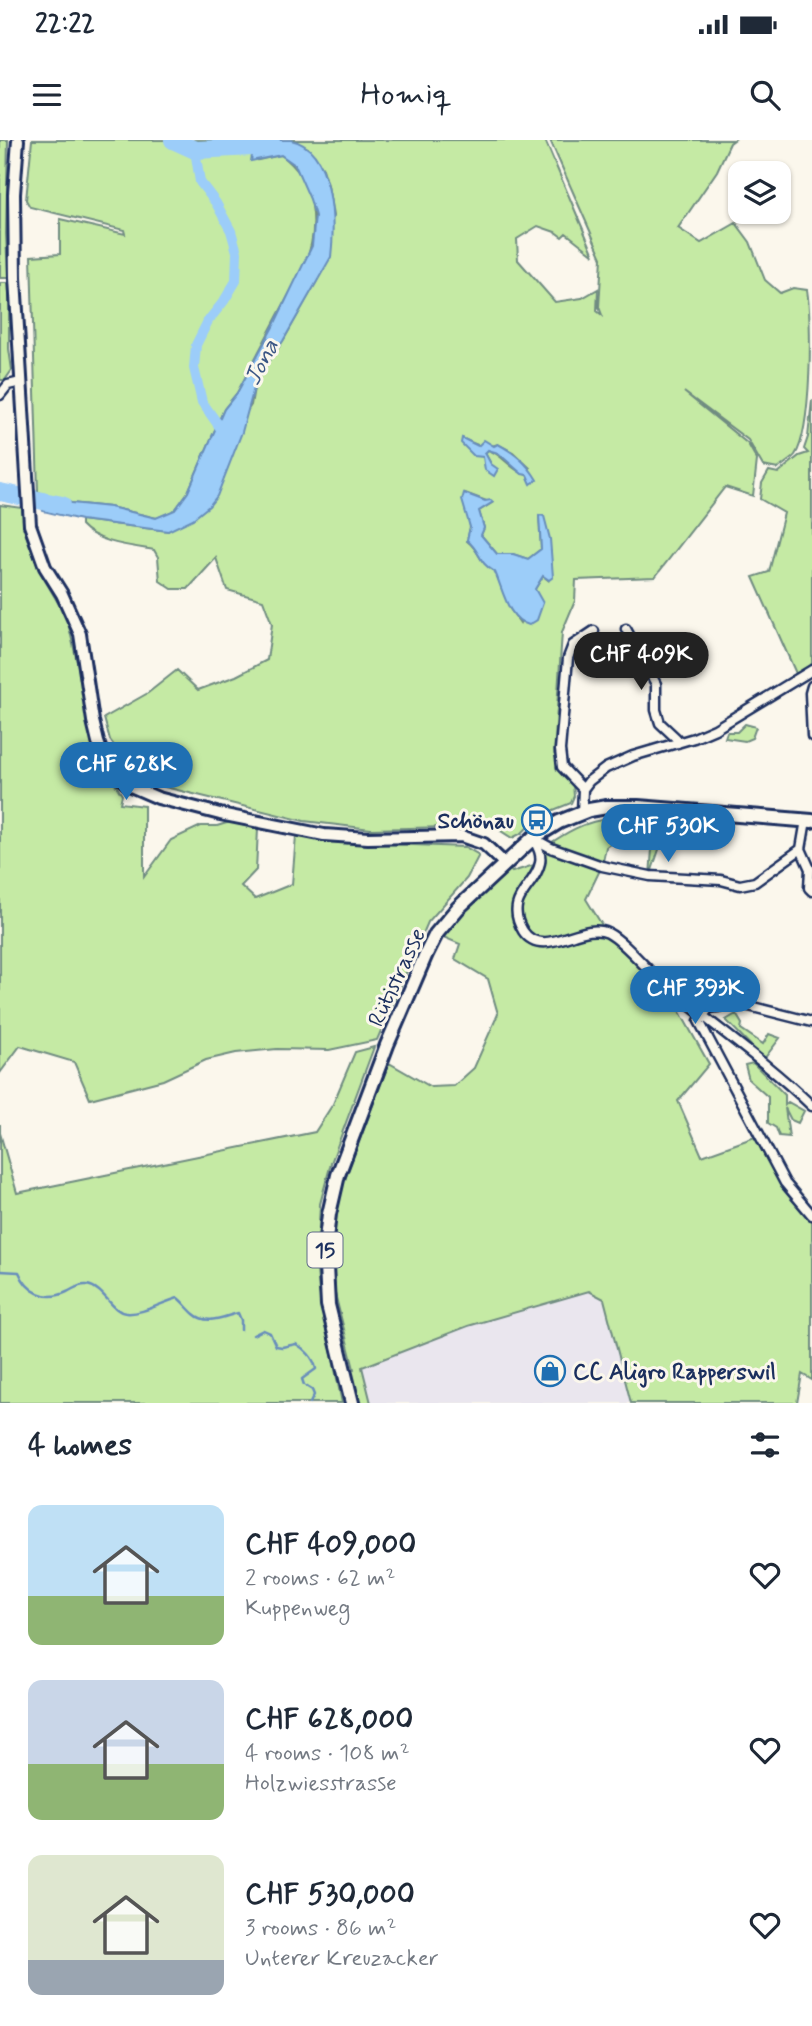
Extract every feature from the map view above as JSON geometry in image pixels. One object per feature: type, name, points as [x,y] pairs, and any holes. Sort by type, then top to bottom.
[{"type":"main road","name":"Rütistrasse","points":[[352,1403],[328,1305],[325,1269],[328,1214],[338,1175],[387,1045],[436,934],[458,908],[533,838],[559,822],[582,813],[607,807],[638,807],[809,821]]},
{"type":"street","points":[[18,140],[14,194],[15,254],[30,525],[45,567],[62,594],[80,634],[98,742],[104,759],[128,785],[158,798],[220,814],[324,835],[368,838],[461,836],[492,849],[504,863]]},
{"type":"street","points":[[0,395],[8,384],[21,382]]},
{"type":"street","points":[[626,629],[656,684],[656,710],[660,723],[678,743]]},
{"type":"street","points":[[583,789],[562,766],[560,750],[568,658],[573,645],[594,631]]},
{"type":"street","points":[[582,813],[583,789],[606,768],[633,756],[715,729],[811,674]]},
{"type":"street","points":[[812,686],[812,736]]},
{"type":"street","points":[[533,838],[551,848],[602,866],[650,876],[721,880],[740,885],[755,882],[801,849],[809,821]]},
{"type":"street","points":[[533,838],[538,848],[540,863],[521,895],[517,911],[521,928],[529,938],[549,942],[594,931],[607,933],[665,985],[761,1060],[812,1106]]},
{"type":"street","points":[[801,849],[810,869],[809,888],[812,891]]},
{"type":"street","points":[[812,1022],[741,1004],[709,1008],[699,1021],[789,1190],[812,1215]]},
{"type":"shaded area","points":[[589,1291],[604,1299],[631,1403],[362,1403],[355,1369],[468,1326]]},
{"type":"green space","points":[[0,140],[8,140],[8,278],[0,278]]},
{"type":"green space","points":[[32,140],[247,140],[258,160],[281,155],[293,165],[308,190],[313,219],[310,249],[305,264],[237,393],[224,409],[188,492],[175,510],[157,518],[110,507],[71,503],[38,492],[31,256],[60,254],[60,219],[125,234],[124,230],[30,207],[26,200]]},
{"type":"green space","points":[[291,140],[545,140],[594,255],[566,233],[562,237],[538,226],[517,239],[518,260],[555,302],[582,298],[598,289],[597,311],[602,315],[599,307],[602,258],[550,140],[734,140],[717,171],[678,228],[701,243],[737,224],[750,242],[765,280],[780,293],[793,288],[807,290],[810,324],[808,399],[801,442],[795,455],[778,469],[763,466],[748,440],[684,392],[748,444],[757,460],[753,496],[725,487],[655,577],[576,580],[575,601],[562,632],[554,754],[562,767],[557,769],[573,785],[574,796],[571,803],[546,813],[543,809],[536,813],[537,818],[522,833],[512,838],[496,828],[486,826],[371,829],[304,821],[165,787],[131,769],[110,740],[104,718],[148,693],[177,670],[198,690],[236,676],[267,660],[272,624],[263,600],[227,590],[216,558],[188,589],[172,589],[160,581],[158,557],[154,550],[105,540],[88,531],[81,525],[81,520],[168,531],[251,405],[254,388],[263,369],[283,341],[317,281],[333,216],[323,169],[308,148]],"holes":[[[462,438],[475,444],[498,444],[513,452],[530,468],[527,475],[488,450],[485,453],[491,464]],[[465,493],[492,503],[479,511],[484,528],[481,535],[497,554],[513,554],[528,559],[541,549],[539,516],[548,580],[543,576],[520,623],[510,609],[495,571],[485,564],[467,541],[470,527]]]},
{"type":"green space","points":[[0,283],[9,283],[9,349],[12,370],[5,380],[0,380]]},
{"type":"green space","points":[[812,400],[812,670],[798,678],[753,577],[769,572],[784,513],[760,499],[762,483],[769,471],[778,473],[799,456],[808,453],[804,449]]},
{"type":"green space","points":[[0,505],[22,508],[26,535],[39,570],[67,618],[94,751],[122,795],[120,803],[144,806],[144,877],[171,840],[201,826],[217,826],[230,822],[258,829],[256,870],[241,886],[255,899],[292,884],[296,836],[336,842],[465,847],[479,855],[467,878],[428,922],[377,1040],[329,1050],[277,1049],[236,1053],[206,1060],[163,1080],[90,1099],[74,1062],[20,1046],[0,1073]]},
{"type":"green space","points":[[745,724],[756,727],[752,738],[745,741],[725,738],[727,732],[737,732]]},
{"type":"green space","points":[[611,819],[632,824],[668,823],[650,876],[653,836],[631,828],[606,847],[602,866],[586,899],[607,933],[670,994],[709,1064],[678,1101],[702,1156],[755,1137],[789,1196],[812,1221],[812,1380],[802,1374],[797,1403],[631,1403],[604,1299],[589,1291],[468,1326],[362,1367],[371,1403],[360,1403],[350,1371],[354,1369],[331,1278],[338,1197],[389,1063],[431,1087],[454,1086],[474,1068],[498,1014],[488,979],[455,959],[460,944],[436,934],[504,863],[512,872],[540,863],[544,865],[543,848],[584,825]]},
{"type":"green space","points":[[736,1014],[742,1024],[741,1029],[763,1044],[769,1034],[780,1038],[764,1059],[726,1020]]},
{"type":"green space","points":[[374,1047],[331,1163],[320,1204],[317,1270],[319,1291],[342,1403],[0,1403],[0,1133],[17,1193],[315,1132],[333,1104],[355,1052]]},
{"type":"green space","points":[[753,1063],[785,1095],[785,1105],[788,1102],[804,1111],[798,1123],[791,1120],[785,1108],[789,1137],[779,1136],[776,1128],[768,1123],[768,1097],[749,1080],[745,1065]]},
{"type":"water","points":[[247,140],[291,140],[305,146],[316,157],[329,189],[331,257],[283,341],[263,369],[217,496],[193,519],[168,531],[81,520],[43,511],[38,492],[71,503],[110,507],[156,518],[175,510],[188,492],[224,409],[237,393],[275,323],[312,246],[315,216],[295,165],[281,155],[251,161],[253,150]]},
{"type":"water","points":[[462,438],[478,446],[484,440],[494,446],[498,444],[504,447],[525,464],[537,480],[531,484],[527,475],[522,474],[498,453],[488,450],[485,453],[491,464],[498,469],[494,476],[485,470],[483,457],[474,456],[461,443]]},
{"type":"water","points":[[464,493],[493,502],[479,511],[484,528],[481,535],[497,554],[513,554],[528,559],[541,549],[539,515],[544,516],[550,539],[553,577],[549,580],[543,576],[535,589],[543,603],[537,620],[529,625],[511,611],[495,572],[485,565],[467,540],[470,527],[462,500]]},
{"type":"waterway","name":"Jona","points":[[173,140],[195,150],[273,146]]},
{"type":"waterway","points":[[195,150],[200,182],[216,203],[231,231],[237,252],[236,281],[208,321],[196,345],[194,368],[202,402],[224,433]]},
{"type":"waterway","name":"Jona","points":[[0,492],[62,505]]},
{"type":"waterway","points":[[0,1271],[19,1272],[32,1290],[45,1295],[59,1295],[87,1285],[99,1291],[116,1309],[126,1313],[145,1310],[178,1298],[199,1318],[216,1319],[238,1313],[241,1330]]},
{"type":"waterway","points":[[253,1335],[263,1330],[270,1333],[276,1346],[296,1344],[309,1354],[316,1369],[302,1379],[314,1395],[310,1403]]},
{"type":"place","name":"Schönau","points":[[537,820]]},
{"type":"place","name":"CC Aligro Rapperswil","points":[[550,1371]]}]
